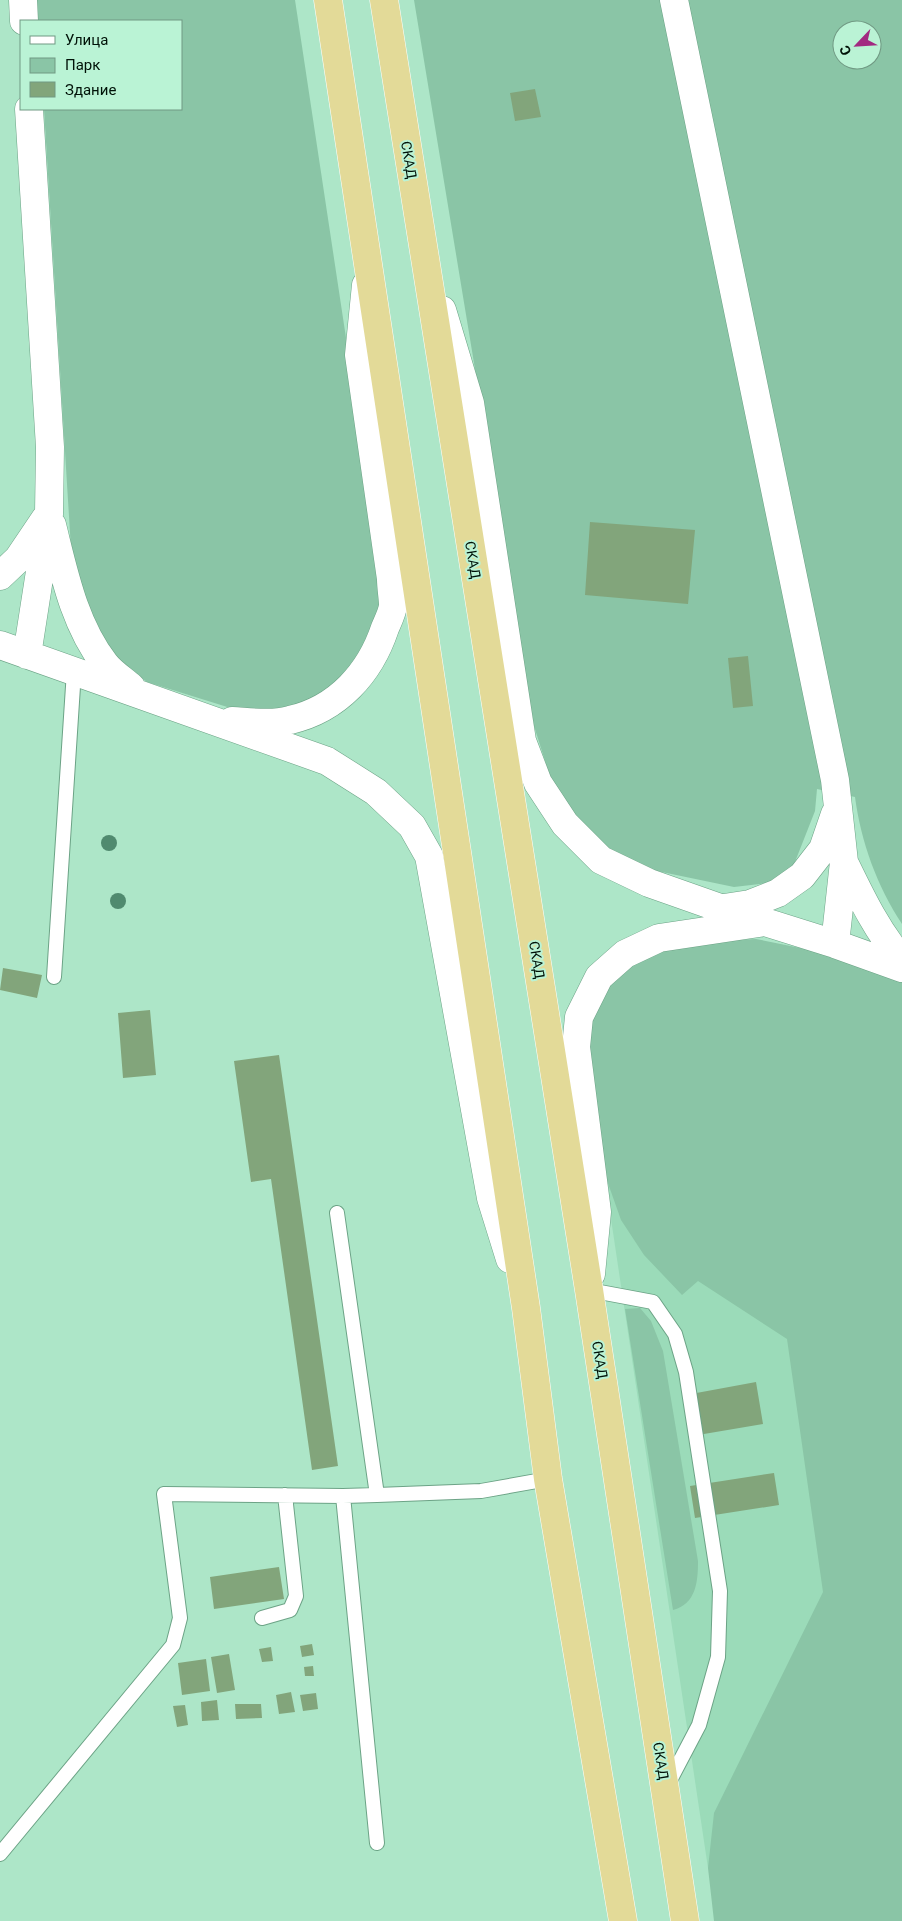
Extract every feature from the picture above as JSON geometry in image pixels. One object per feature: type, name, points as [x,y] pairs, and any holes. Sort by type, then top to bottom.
[{"type":"highway","points":[[328,0],[526,1308],[548,1479],[623,1921]]},
{"type":"highway","name":"СКАД","points":[[384,0],[589,1290],[685,1921]]},
{"type":"main road","points":[[23,0],[24,20]]},
{"type":"main road","points":[[674,0],[834,780],[844,862],[835,944]]},
{"type":"main road","points":[[27,655],[49,514],[50,447],[29,110]]},
{"type":"main road","points":[[424,252],[470,403],[522,742],[538,783],[565,824],[601,860],[649,883],[902,968]]},
{"type":"main road","points":[[211,719],[257,723],[289,720],[318,710],[343,695],[366,668],[378,649],[393,607],[360,355],[368,264]]},
{"type":"main road","points":[[0,576],[18,559],[49,514]]},
{"type":"main road","points":[[49,514],[70,595],[89,638],[106,665],[138,694]]},
{"type":"main road","points":[[0,646],[327,761],[376,792],[412,826],[429,856],[491,1198],[526,1308]]},
{"type":"main road","points":[[720,908],[750,904],[778,893],[802,876],[823,849],[838,807]]},
{"type":"main road","points":[[844,862],[869,913],[890,946],[902,960]]},
{"type":"main road","points":[[589,1290],[597,1212],[576,1047],[578,1017],[599,976],[625,954],[659,938],[766,922]]},
{"type":"lane","points":[[54,977],[74,671]]},
{"type":"lane","points":[[337,1213],[377,1495]]},
{"type":"lane","points":[[589,1290],[653,1302],[675,1334],[686,1372],[719,1582],[718,1657],[699,1725],[665,1789]]},
{"type":"lane","points":[[0,1854],[173,1645],[180,1618],[164,1494],[344,1496],[481,1491],[548,1479]]},
{"type":"lane","points":[[262,1618],[290,1610],[296,1596],[285,1495]]},
{"type":"lane","points":[[344,1496],[377,1843]]},
{"type":"shaded area","points":[[604,1172],[797,1333],[831,1594],[708,1868]]},
{"type":"green space","points":[[37,0],[295,0],[383,583],[382,606],[367,644],[337,686],[288,710],[237,710],[147,682],[125,666],[95,634],[71,549],[44,110],[182,110],[182,20],[38,20]]},
{"type":"green space","points":[[414,0],[902,0],[902,924],[885,894],[871,863],[861,830],[855,797],[817,789],[815,811],[793,867],[768,883],[734,887],[657,871],[613,852],[578,823],[552,783],[534,726]]},
{"type":"green space","points":[[756,939],[830,954],[902,980],[902,1921],[714,1921],[708,1868],[714,1813],[823,1592],[787,1339],[698,1281],[682,1295],[644,1255],[621,1220],[604,1172],[588,1048],[590,1016],[605,988],[623,968],[650,951],[687,942]]},
{"type":"green space","points":[[640,1308],[651,1321],[663,1351],[698,1561],[696,1584],[691,1597],[687,1603],[673,1610],[625,1309]]},
{"type":"building","points":[[535,89],[541,117],[515,121],[510,93]]},
{"type":"building","points":[[590,522],[695,530],[688,604],[585,595]]},
{"type":"building","points":[[748,656],[753,706],[733,708],[728,658]]},
{"type":"building","points":[[3,968],[42,975],[37,998],[0,990]]},
{"type":"building","points":[[150,1010],[156,1075],[123,1078],[118,1013]]},
{"type":"building","points":[[279,1055],[338,1466],[312,1470],[271,1179],[251,1182],[234,1061]]},
{"type":"building","points":[[756,1382],[763,1424],[698,1435],[691,1394]]},
{"type":"building","points":[[774,1473],[779,1505],[695,1518],[690,1486]]},
{"type":"building","points":[[279,1567],[284,1599],[214,1609],[210,1577]]},
{"type":"building","points":[[312,1644],[314,1655],[302,1657],[300,1646]]},
{"type":"building","points":[[271,1647],[273,1661],[262,1662],[259,1649]]},
{"type":"building","points":[[229,1654],[235,1690],[217,1693],[211,1657]]},
{"type":"building","points":[[206,1659],[210,1691],[182,1695],[178,1663]]},
{"type":"building","points":[[313,1666],[314,1676],[305,1676],[304,1667]]},
{"type":"building","points":[[291,1692],[295,1712],[279,1714],[276,1695]]},
{"type":"building","points":[[316,1693],[318,1709],[303,1711],[300,1695]]},
{"type":"building","points":[[217,1700],[219,1720],[202,1721],[201,1702]]},
{"type":"building","points":[[235,1704],[261,1704],[262,1718],[236,1719]]},
{"type":"building","points":[[185,1705],[188,1725],[177,1727],[173,1706]]}]
